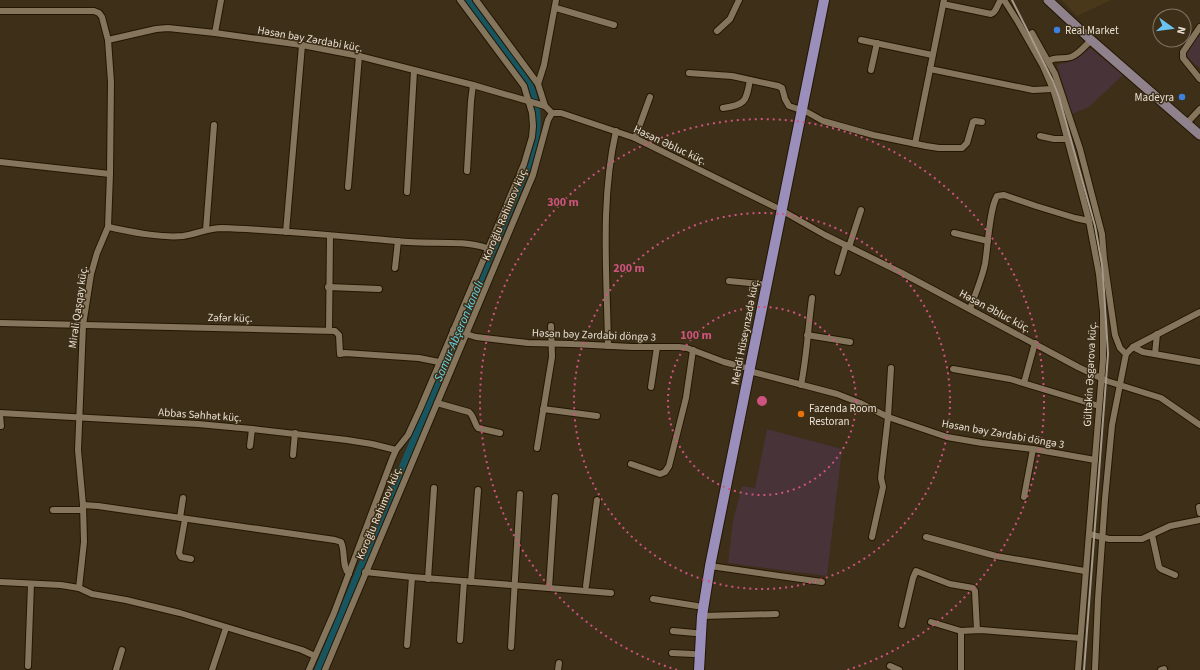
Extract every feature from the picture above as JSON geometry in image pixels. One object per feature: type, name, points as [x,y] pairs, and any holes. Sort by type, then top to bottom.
[{"type":"main road","name":"Mehdi Hüseynzadə küç.","points":[[799,109],[817,0]]},
{"type":"main road","name":"Mehdi Hüseynzadə küç.","points":[[693,670],[697,606],[778,208],[824,0]]},
{"type":"main road","points":[[1048,0],[1091,40],[1200,135]]},
{"type":"main road","name":"Mehdi Hüseynzadə küç.","points":[[699,670],[702,616],[710,566],[760,284],[778,208]]},
{"type":"street","points":[[215,33],[220,0]]},
{"type":"street","name":"Koroğlu Rəhimov küç.","points":[[309,670],[327,632],[392,459],[396,450],[408,435],[420,409],[527,154],[533,126],[532,113],[524,86],[460,0]]},
{"type":"street","points":[[476,0],[538,84],[545,106],[552,113]]},
{"type":"street","points":[[538,84],[544,65],[556,8],[556,0]]},
{"type":"street","points":[[717,31],[730,19],[739,0]]},
{"type":"street","points":[[915,144],[944,2],[991,14],[1003,0]]},
{"type":"street","name":"Gültəkin Əsgərova küç.","points":[[1003,0],[1043,66],[1053,89],[1090,221],[1099,274],[1103,312],[1103,359],[1078,670]]},
{"type":"street","points":[[556,8],[614,25]]},
{"type":"street","name":"Mirəli Qaşqay küç.","points":[[0,11],[94,11],[99,13],[102,17],[108,40],[111,82],[108,227],[97,252],[91,274],[83,325],[78,450],[83,508],[84,542],[79,588]]},
{"type":"street","points":[[1200,27],[1183,52],[1183,58],[1200,79]]},
{"type":"street","name":"Həsən bəy Zərdabi küç.","points":[[108,40],[156,29],[168,28],[302,45],[359,56],[473,85],[545,106]]},
{"type":"street","points":[[1032,33],[1055,74],[1080,149],[1102,234],[1104,259],[1115,335],[1120,348],[1126,354]]},
{"type":"street","points":[[861,40],[932,55]]},
{"type":"street","points":[[1049,61],[1058,58],[1071,57],[1091,40]]},
{"type":"street","points":[[871,70],[877,43]]},
{"type":"street","points":[[286,232],[302,45]]},
{"type":"street","points":[[348,187],[359,56]]},
{"type":"street","points":[[930,69],[1033,90],[1053,89]]},
{"type":"street","points":[[407,192],[414,71]]},
{"type":"street","points":[[689,73],[716,74],[782,88],[788,106],[799,109],[827,123],[915,144],[939,148],[962,148],[966,143],[973,122],[982,122]]},
{"type":"street","points":[[723,108],[735,107],[743,102],[746,98],[750,80]]},
{"type":"street","points":[[467,172],[473,85]]},
{"type":"street","points":[[635,138],[650,98]]},
{"type":"street","points":[[1187,123],[1200,109]]},
{"type":"street","name":"Koroğlu Rəhimov küç.","points":[[325,670],[533,175],[548,120],[552,113]]},
{"type":"street","name":"Həsən Əbluc küç.","points":[[552,113],[561,113],[635,138],[778,208],[824,235],[970,308],[1101,378],[1161,398],[1200,424]]},
{"type":"street","points":[[206,230],[214,125]]},
{"type":"street","points":[[608,346],[606,208],[611,157],[616,132]]},
{"type":"street","points":[[1040,136],[1067,139]]},
{"type":"street","points":[[0,162],[110,174]]},
{"type":"street","points":[[970,308],[982,277],[991,218],[996,199],[1001,195],[1075,218],[1090,221]]},
{"type":"street","points":[[838,272],[861,210]]},
{"type":"street","points":[[108,227],[151,235],[182,236],[199,234],[206,230],[219,228],[398,241],[470,244],[488,248]]},
{"type":"street","points":[[954,233],[988,241]]},
{"type":"street","points":[[330,236],[328,287],[329,330],[335,331],[339,335],[340,354],[345,352],[419,358],[439,362]]},
{"type":"street","points":[[395,268],[398,241]]},
{"type":"street","points":[[729,281],[760,284]]},
{"type":"street","points":[[328,287],[379,289]]},
{"type":"street","points":[[802,385],[812,298]]},
{"type":"street","points":[[1095,670],[1098,599],[1111,438],[1126,354],[1133,347],[1200,312]]},
{"type":"street","name":"Zəfər küç.","points":[[0,323],[329,330]]},
{"type":"street","points":[[537,448],[552,357],[551,326]]},
{"type":"street","name":"Həsən bəy Zərdabi döngə 3","points":[[453,330],[465,335],[528,343],[679,347],[693,350],[746,369],[837,394],[860,403],[888,417],[947,437],[1033,449],[1095,460]]},
{"type":"street","points":[[807,334],[850,342]]},
{"type":"street","points":[[1155,354],[1157,334]]},
{"type":"street","points":[[1024,382],[1035,343]]},
{"type":"street","points":[[652,387],[657,347]]},
{"type":"street","points":[[1133,347],[1144,352],[1200,362]]},
{"type":"street","points":[[631,464],[660,474],[665,472],[668,466],[686,398],[693,350]]},
{"type":"street","points":[[872,537],[883,487],[881,478],[888,417],[891,368]]},
{"type":"street","points":[[953,369],[994,375],[1024,382],[1099,406]]},
{"type":"street","points":[[437,403],[469,412],[478,428],[500,433]]},
{"type":"street","points":[[543,409],[597,416]]},
{"type":"street","points":[[0,414],[1,426]]},
{"type":"street","name":"Abbas Səhhət küç.","points":[[0,414],[198,424],[295,433],[360,442],[396,450]]},
{"type":"street","points":[[250,446],[252,429]]},
{"type":"street","points":[[293,455],[295,433]]},
{"type":"street","points":[[1024,497],[1033,449]]},
{"type":"street","points":[[428,578],[434,488]]},
{"type":"street","points":[[460,640],[478,490]]},
{"type":"street","points":[[511,647],[520,494]]},
{"type":"street","points":[[549,588],[555,497]]},
{"type":"street","points":[[183,498],[183,519],[179,553],[181,556],[191,559]]},
{"type":"street","points":[[586,586],[597,500]]},
{"type":"street","points":[[53,510],[98,506],[335,540],[341,542],[344,564],[349,574]]},
{"type":"street","points":[[1089,534],[1103,538],[1131,540],[1142,539],[1170,526],[1200,520]]},
{"type":"street","points":[[1152,535],[1159,567],[1175,575]]},
{"type":"street","points":[[926,537],[996,556],[1085,571]]},
{"type":"street","points":[[710,566],[822,582]]},
{"type":"street","points":[[365,572],[611,593]]},
{"type":"street","points":[[902,625],[913,578],[916,572],[950,584],[972,588],[975,591],[978,630]]},
{"type":"street","points":[[407,645],[412,577]]},
{"type":"street","points":[[0,582],[61,585],[79,588],[92,594],[156,607],[302,650],[315,656]]},
{"type":"street","points":[[28,666],[30,584]]},
{"type":"street","points":[[653,599],[697,606]]},
{"type":"street","points":[[702,616],[776,614]]},
{"type":"street","points":[[931,622],[961,631],[978,630],[1080,638]]},
{"type":"street","points":[[212,670],[226,628]]},
{"type":"street","points":[[674,630],[695,633]]},
{"type":"street","points":[[961,631],[961,670]]},
{"type":"street","points":[[116,670],[122,650]]},
{"type":"street","points":[[672,653],[694,654]]},
{"type":"street","points":[[890,666],[899,670]]},
{"type":"shaded area","points":[[1062,0],[1111,0],[1077,16]]},
{"type":"shaded area","points":[[1200,34],[1200,68],[1190,60],[1186,54],[1189,48],[1192,48],[1192,44]]},
{"type":"shaded area","points":[[1090,48],[1123,75],[1089,107],[1072,114],[1057,65],[1073,60]]},
{"type":"shaded area","points":[[767,429],[842,449],[827,576],[728,563],[733,521],[742,486],[755,488]]},
{"type":"waterway","name":"Samur-Abşeron kanalı","points":[[318,670],[530,161],[536,140],[537,111],[528,81],[468,0]]},
{"type":"railway","points":[[1012,0],[1053,81],[1059,97],[1095,226],[1102,265],[1108,354],[1084,670]]},
{"type":"place","name":"Real Market","points":[[1057,30]]},
{"type":"place","name":"Madeyra","points":[[1182,97]]},
{"type":"place","name":"Fazenda Room Restoran","points":[[801,414]]}]
